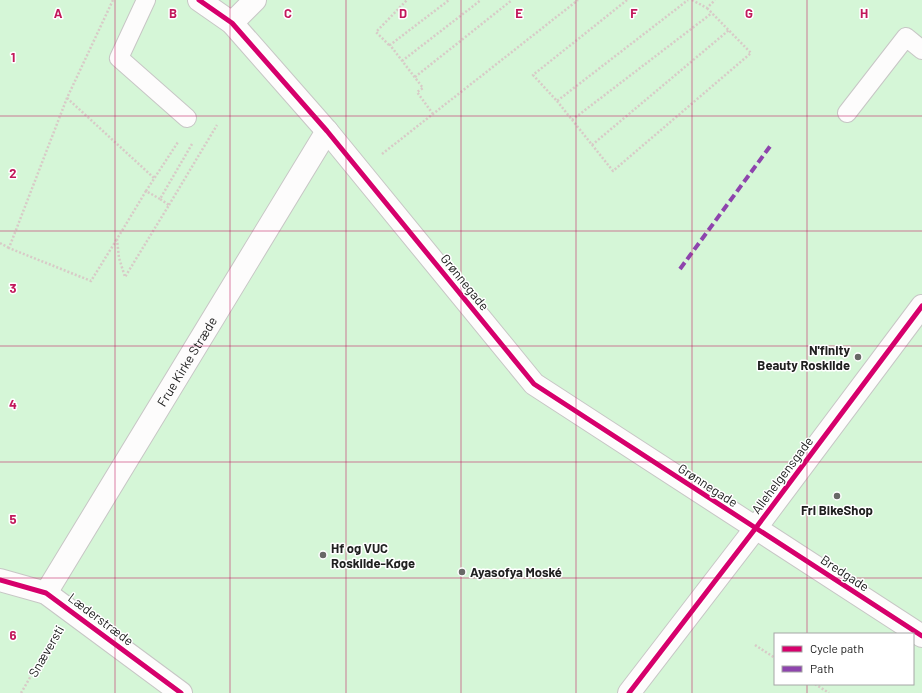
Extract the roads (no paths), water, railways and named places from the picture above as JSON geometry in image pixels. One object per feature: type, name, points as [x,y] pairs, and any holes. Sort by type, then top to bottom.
[{"type":"street","name":"Grønnegade","points":[[199,0],[232,23],[327,131],[534,384],[755,529]]},
{"type":"street","points":[[232,23],[255,0]]},
{"type":"street","name":"Frue Kirke Stræde","points":[[46,592],[327,131]]},
{"type":"street","name":"Allehelgensgade","points":[[629,693],[755,529],[922,306]]},
{"type":"street","name":"Bredgade","points":[[755,529],[922,636]]},
{"type":"street","name":"Læderstræde","points":[[0,580],[46,592],[181,693]]},
{"type":"lane","points":[[146,0],[119,58],[186,124]]},
{"type":"lane","points":[[846,113],[906,37],[922,50]]},
{"type":"place","name":"N'finity Beauty Roskilde","points":[[858,357]]},
{"type":"place","name":"Fri BikeShop","points":[[837,496]]},
{"type":"place","name":"Hf og VUC Roskilde-Køge","points":[[323,555]]},
{"type":"place","name":"Ayasofya Moské","points":[[462,572]]}]
